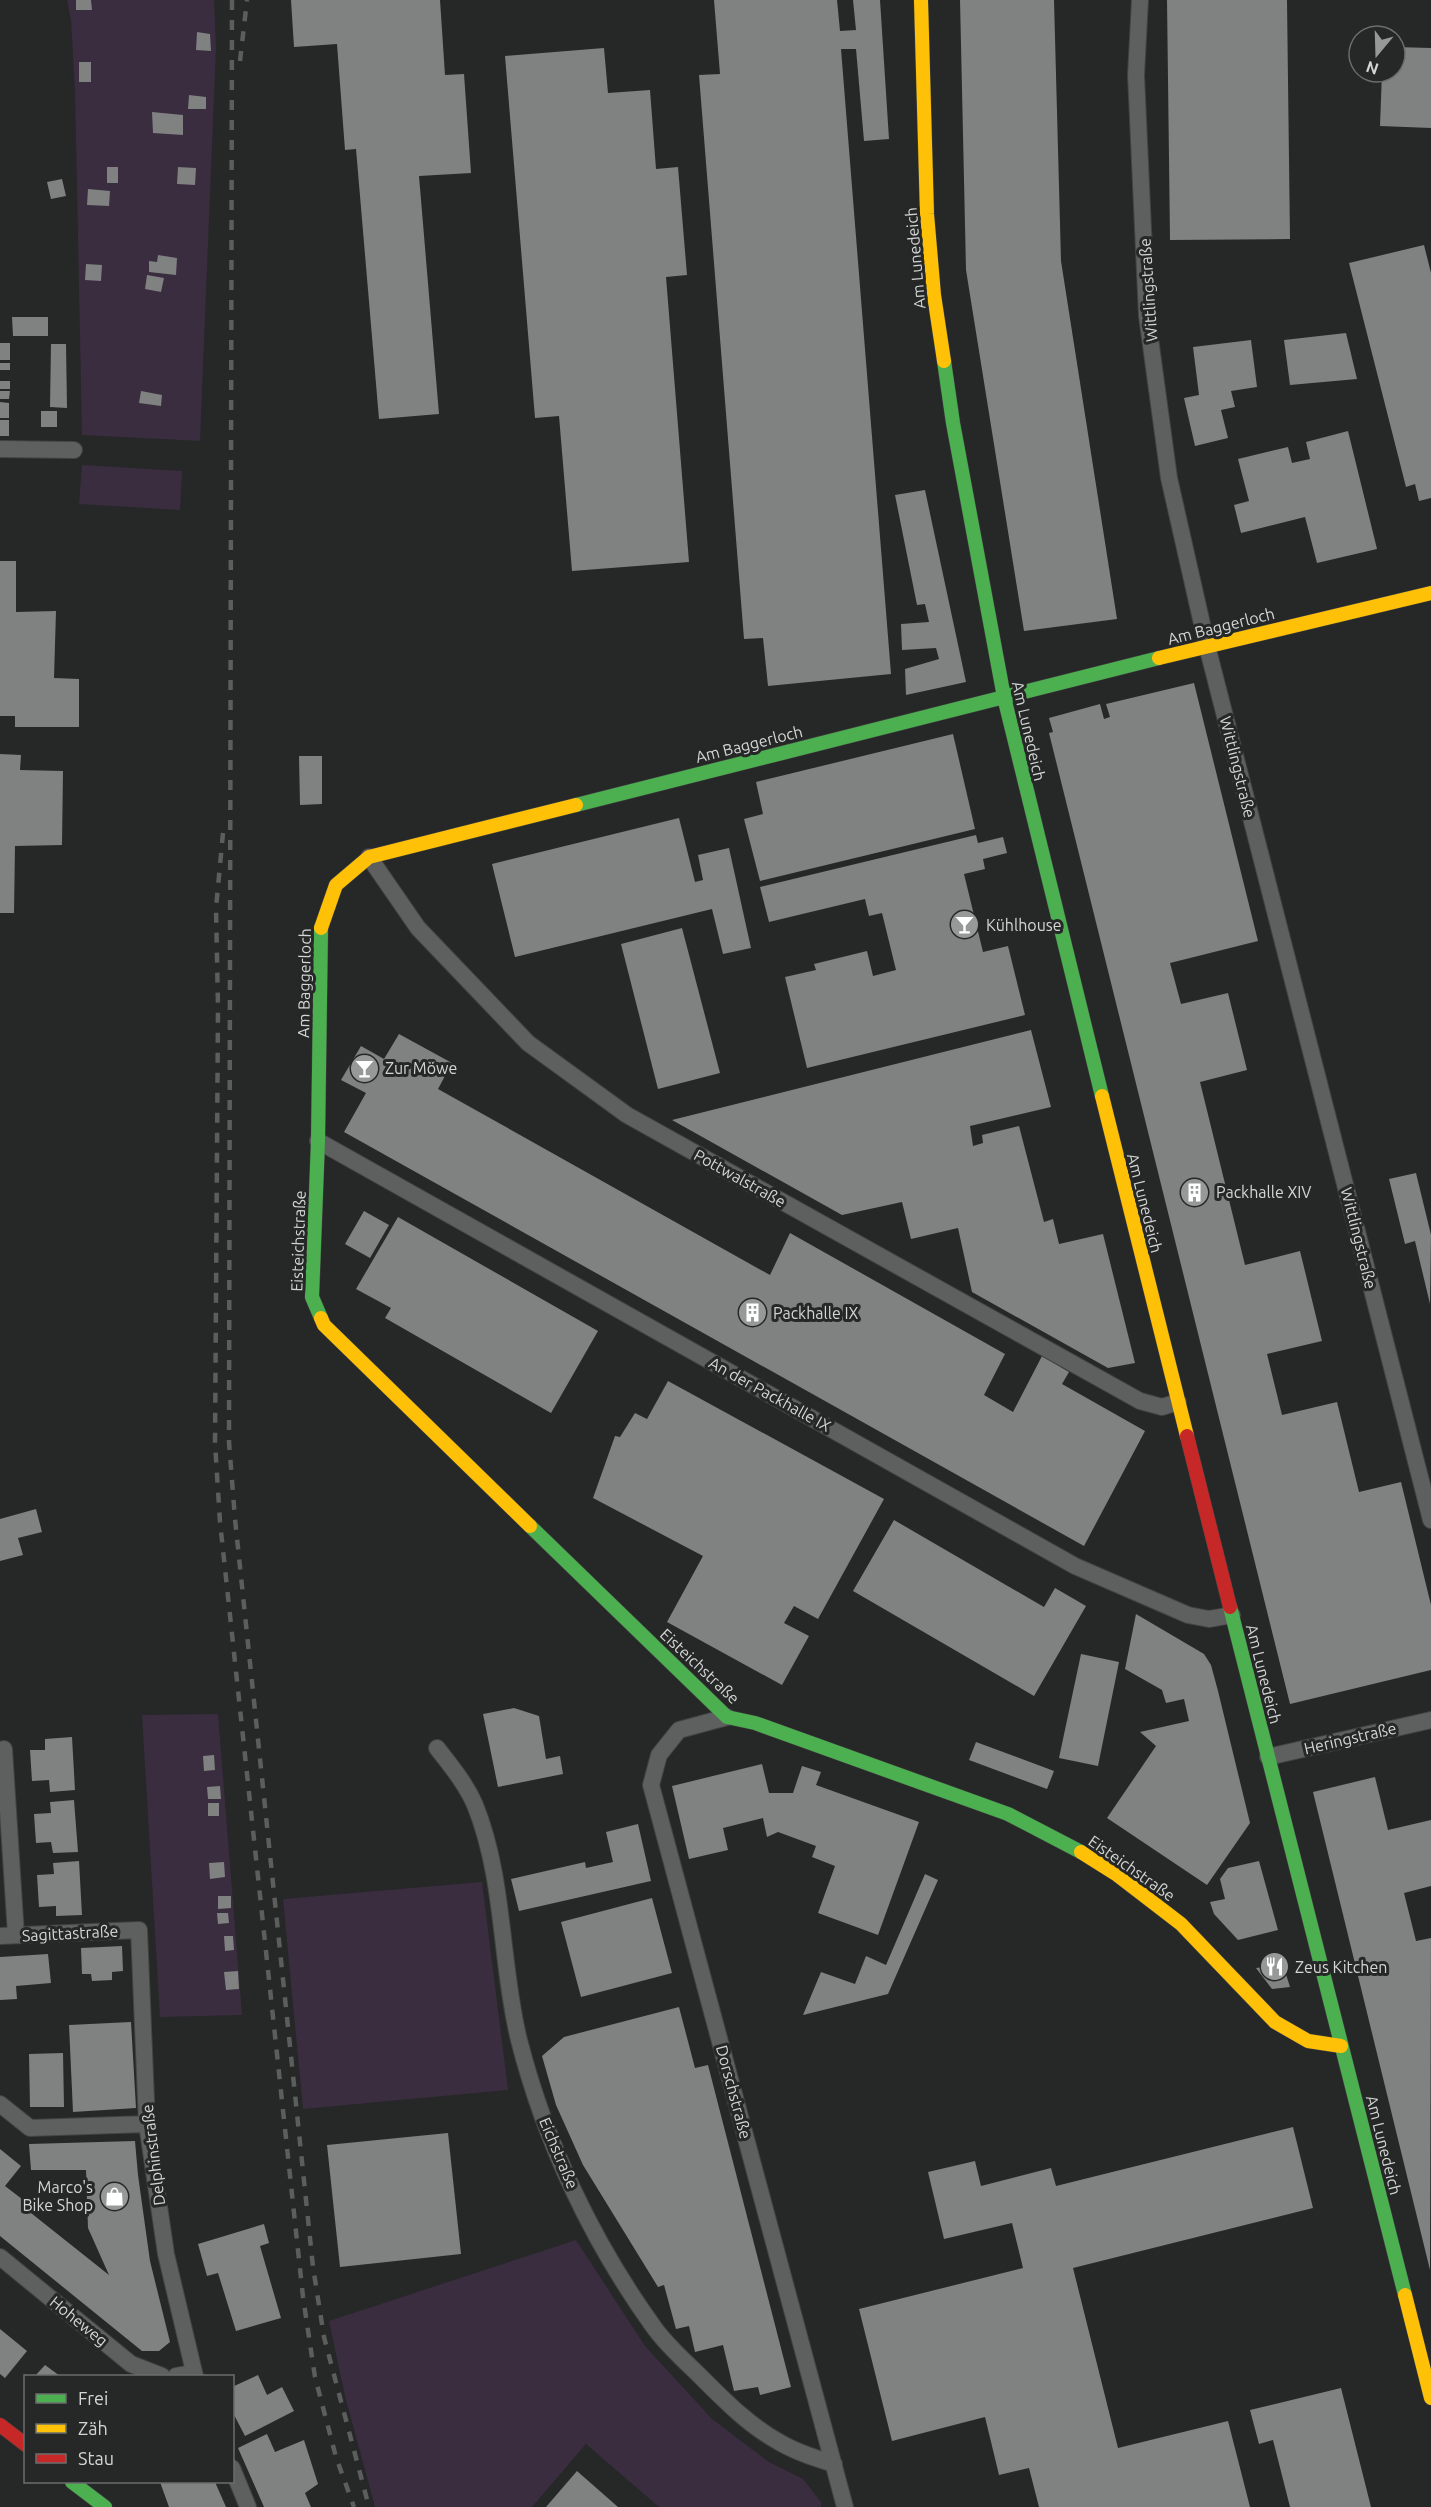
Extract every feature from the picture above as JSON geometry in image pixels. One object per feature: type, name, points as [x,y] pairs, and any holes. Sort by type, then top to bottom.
[{"type":"street","name":"Am Lunedeich","points":[[921,0],[927,214],[933,295],[953,423],[1004,697],[1178,1402],[1431,2398]]},
{"type":"street","name":"Wittlingstraße","points":[[1140,0],[1136,75],[1147,315],[1169,478],[1207,646],[1431,1520]]},
{"type":"street","points":[[0,449],[74,450]]},
{"type":"street","name":"Am Baggerloch","points":[[318,1141],[321,923],[336,885],[369,857],[1207,646],[1431,595]]},
{"type":"street","name":"Pottwalstraße","points":[[369,857],[418,928],[528,1043],[627,1115],[1140,1401],[1162,1407],[1178,1402]]},
{"type":"street","name":"An der Packhalle IX","points":[[318,1141],[1075,1566],[1188,1615],[1209,1619],[1232,1615]]},
{"type":"street","name":"Eisteichstraße","points":[[318,1141],[312,1297],[324,1325],[727,1717],[755,1723],[1008,1814],[1078,1850],[1124,1880],[1181,1924],[1275,2022],[1308,2041],[1341,2046]]},
{"type":"street","name":"Dorschstraße","points":[[727,1717],[679,1730],[659,1755],[651,1785],[845,2507]]},
{"type":"street","name":"Heringstraße","points":[[1268,1757],[1431,1719]]},
{"type":"street","name":"Eichstraße","points":[[437,1748],[458,1775],[474,1802],[487,1838],[519,2040],[545,2125],[600,2242],[654,2328],[724,2401],[750,2423],[779,2442],[834,2464]]},
{"type":"street","points":[[4,1749],[8,1936]]},
{"type":"street","name":"Sagittastraße","points":[[8,1936],[139,1930]]},
{"type":"street","name":"Delphinstraße","points":[[139,1930],[147,2124],[166,2254],[194,2375]]},
{"type":"street","points":[[0,2104],[30,2128],[147,2124]]},
{"type":"street","name":"Hoheweg","points":[[0,2257],[131,2364],[159,2375]]},
{"type":"street","points":[[0,2425],[24,2443]]},
{"type":"street","points":[[234,2473],[248,2507]]},
{"type":"street","points":[[75,2483],[105,2507]]},
{"type":"shaded area","points":[[67,0],[214,0],[216,47],[200,441],[82,435],[75,90],[71,20]]},
{"type":"shaded area","points":[[82,465],[182,471],[180,510],[79,504]]},
{"type":"shaded area","points":[[218,1714],[242,2015],[160,2017],[142,1715]]},
{"type":"shaded area","points":[[482,1882],[508,2090],[303,2109],[283,1899]]},
{"type":"shaded area","points":[[576,2240],[645,2346],[712,2419],[769,2462],[803,2479],[821,2502],[821,2507],[659,2507],[586,2444],[532,2507],[375,2507],[345,2396],[329,2321]]},
{"type":"building","points":[[76,0],[91,0],[92,10],[76,10]]},
{"type":"building","points":[[291,0],[440,0],[445,75],[464,74],[471,173],[419,176],[439,414],[379,419],[356,149],[345,150],[337,44],[294,47]]},
{"type":"building","points":[[714,0],[837,0],[840,31],[856,30],[853,0],[880,0],[889,139],[864,141],[856,49],[841,49],[891,674],[768,686],[763,638],[744,639],[699,75],[720,74]]},
{"type":"building","points":[[960,0],[1054,0],[1061,261],[1117,619],[1024,631],[966,270]]},
{"type":"building","points":[[1167,0],[1287,0],[1290,239],[1170,240]]},
{"type":"building","points":[[197,32],[210,34],[211,51],[196,50]]},
{"type":"building","points":[[1407,47],[1431,48],[1431,128],[1380,126],[1382,84],[1407,84]]},
{"type":"building","points":[[604,48],[608,93],[650,90],[656,169],[678,167],[687,275],[666,277],[689,562],[572,571],[559,416],[535,418],[505,56]]},
{"type":"building","points":[[79,62],[91,62],[91,82],[79,82]]},
{"type":"building","points":[[189,95],[206,97],[206,109],[188,109]]},
{"type":"building","points":[[152,112],[183,115],[183,135],[153,133]]},
{"type":"building","points":[[107,167],[118,167],[118,183],[107,183]]},
{"type":"building","points":[[178,167],[196,168],[195,185],[177,184]]},
{"type":"building","points":[[62,179],[66,196],[51,199],[47,182]]},
{"type":"building","points":[[88,189],[110,191],[109,206],[87,205]]},
{"type":"building","points":[[1424,245],[1431,273],[1431,498],[1419,501],[1415,484],[1406,487],[1349,263]]},
{"type":"building","points":[[158,255],[177,258],[176,275],[149,272],[149,261],[157,262]]},
{"type":"building","points":[[86,264],[102,265],[101,281],[85,280]]},
{"type":"building","points":[[147,275],[164,278],[161,292],[145,289]]},
{"type":"building","points":[[12,317],[48,317],[48,336],[13,336]]},
{"type":"building","points":[[1346,333],[1357,379],[1290,385],[1284,340]]},
{"type":"building","points":[[1251,340],[1257,387],[1231,391],[1235,407],[1221,410],[1228,438],[1195,446],[1184,398],[1199,395],[1193,347]]},
{"type":"building","points":[[0,343],[10,343],[10,360],[0,360]]},
{"type":"building","points":[[51,344],[66,344],[67,408],[50,407]]},
{"type":"building","points":[[0,363],[10,363],[10,370],[0,370]]},
{"type":"building","points":[[0,381],[10,381],[10,389],[0,389]]},
{"type":"building","points":[[0,391],[10,391],[9,399],[0,399]]},
{"type":"building","points":[[141,391],[162,395],[161,406],[139,403]]},
{"type":"building","points":[[0,402],[9,403],[9,418],[0,418]]},
{"type":"building","points":[[41,411],[57,411],[57,427],[41,427]]},
{"type":"building","points":[[0,420],[9,420],[9,436],[0,436]]},
{"type":"building","points":[[1348,431],[1377,549],[1317,563],[1305,517],[1241,533],[1234,505],[1249,501],[1238,459],[1288,447],[1292,463],[1310,459],[1306,442]]},
{"type":"building","points":[[925,490],[966,682],[906,695],[905,669],[939,659],[936,648],[902,650],[901,624],[929,622],[925,604],[917,605],[895,495]]},
{"type":"building","points":[[0,561],[16,561],[16,612],[56,611],[54,678],[79,679],[79,727],[15,727],[15,716],[0,716]]},
{"type":"building","points":[[1194,683],[1258,941],[1170,963],[1181,1004],[1228,993],[1247,1070],[1200,1082],[1245,1265],[1300,1251],[1322,1341],[1267,1354],[1282,1415],[1337,1402],[1359,1492],[1401,1482],[1431,1605],[1431,1670],[1290,1704],[1049,733],[1053,732],[1049,718],[1100,704],[1104,719],[1110,717],[1106,704]]},
{"type":"building","points":[[953,734],[975,829],[760,881],[744,819],[763,814],[756,782]]},
{"type":"building","points":[[0,754],[21,755],[20,770],[63,771],[62,845],[15,846],[14,913],[0,913]]},
{"type":"building","points":[[299,756],[322,756],[322,804],[300,805]]},
{"type":"building","points":[[679,818],[695,882],[703,880],[698,855],[729,848],[751,948],[723,954],[712,909],[515,957],[492,864]]},
{"type":"building","points":[[976,835],[978,843],[1003,837],[1007,853],[983,859],[985,869],[964,874],[983,952],[1008,946],[1025,1015],[807,1068],[785,977],[816,970],[814,964],[867,951],[873,976],[896,970],[882,913],[869,916],[865,899],[769,922],[760,887]]},
{"type":"building","points":[[682,928],[720,1073],[658,1089],[621,944]]},
{"type":"building","points":[[1031,1030],[1051,1107],[970,1126],[973,1146],[983,1143],[982,1135],[1019,1126],[1044,1222],[1053,1219],[1059,1244],[1103,1234],[1135,1363],[1108,1368],[972,1292],[958,1228],[911,1239],[902,1202],[842,1215],[672,1120]]},
{"type":"building","name":"Packhalle IX","points":[[399,1034],[452,1063],[438,1089],[770,1275],[790,1233],[1005,1354],[984,1395],[1013,1412],[1042,1356],[1069,1372],[1062,1384],[1145,1431],[1084,1546],[344,1132],[366,1093],[341,1080],[361,1046],[384,1059]]},
{"type":"building","points":[[1416,1173],[1431,1235],[1430,1304],[1415,1241],[1405,1244],[1389,1179]]},
{"type":"building","points":[[364,1211],[389,1225],[370,1258],[345,1244]]},
{"type":"building","points":[[398,1217],[598,1331],[551,1413],[385,1318],[391,1308],[356,1289]]},
{"type":"building","points":[[668,1381],[884,1499],[818,1619],[794,1606],[784,1623],[809,1636],[782,1685],[667,1622],[703,1556],[593,1498],[615,1436],[620,1437],[635,1413],[647,1419]]},
{"type":"building","points":[[36,1509],[42,1532],[18,1538],[23,1555],[0,1561],[0,1519]]},
{"type":"building","points":[[894,1520],[1044,1607],[1055,1588],[1086,1606],[1034,1696],[853,1591]]},
{"type":"building","points":[[1136,1614],[1204,1654],[1211,1665],[1218,1691],[1250,1823],[1207,1885],[1107,1818],[1156,1746],[1140,1732],[1189,1721],[1184,1699],[1166,1703],[1162,1690],[1125,1669]]},
{"type":"building","points":[[1081,1654],[1119,1662],[1098,1766],[1059,1758]]},
{"type":"building","points":[[514,1708],[539,1716],[546,1759],[560,1756],[563,1774],[498,1787],[483,1714]]},
{"type":"building","points":[[72,1737],[75,1790],[50,1792],[49,1780],[32,1781],[30,1750],[45,1750],[45,1739]]},
{"type":"building","points":[[976,1742],[1054,1771],[1047,1789],[969,1760]]},
{"type":"building","points":[[214,1755],[215,1770],[204,1771],[203,1756]]},
{"type":"building","points":[[762,1764],[769,1793],[793,1793],[802,1766],[821,1772],[816,1785],[919,1822],[878,1935],[818,1913],[835,1866],[812,1857],[816,1846],[778,1832],[767,1837],[763,1818],[723,1828],[728,1850],[689,1859],[672,1786]]},
{"type":"building","points":[[1375,1777],[1388,1830],[1431,1820],[1431,1886],[1404,1893],[1416,1941],[1431,1938],[1430,2270],[1313,1792]]},
{"type":"building","points":[[220,1786],[221,1799],[208,1799],[207,1787]]},
{"type":"building","points":[[74,1800],[78,1852],[53,1853],[51,1842],[36,1843],[34,1814],[51,1813],[50,1802]]},
{"type":"building","points":[[208,1803],[219,1803],[219,1816],[208,1816]]},
{"type":"building","points":[[638,1824],[651,1881],[519,1911],[511,1879],[585,1862],[586,1868],[613,1862],[606,1832]]},
{"type":"building","points":[[79,1861],[82,1915],[56,1916],[56,1906],[39,1907],[37,1875],[54,1874],[53,1863]]},
{"type":"building","points":[[1259,1861],[1278,1930],[1238,1940],[1214,1914],[1210,1902],[1225,1899],[1220,1879],[1228,1868]]},
{"type":"building","points":[[224,1862],[225,1877],[210,1879],[209,1863]]},
{"type":"building","points":[[925,1874],[938,1880],[888,1994],[803,2015],[821,1972],[855,1984],[866,1956],[886,1965]]},
{"type":"building","points":[[218,1896],[231,1896],[231,1908],[218,1909]]},
{"type":"building","points":[[652,1898],[672,1973],[581,1997],[561,1922]]},
{"type":"building","points":[[217,1913],[228,1913],[229,1923],[218,1924]]},
{"type":"building","points":[[224,1936],[233,1936],[234,1950],[225,1951]]},
{"type":"building","points":[[122,1946],[123,1971],[112,1972],[112,1980],[92,1981],[91,1974],[82,1974],[81,1948]]},
{"type":"building","points":[[48,1954],[51,1983],[16,1986],[17,1999],[0,2000],[0,1957]]},
{"type":"building","points":[[1280,1955],[1290,1987],[1272,1989],[1256,1968],[1263,1967],[1262,1960]]},
{"type":"building","points":[[238,1971],[239,1989],[226,1990],[224,1972]]},
{"type":"building","points":[[679,2007],[695,2068],[708,2065],[791,2387],[760,2395],[758,2387],[734,2391],[723,2345],[695,2352],[689,2326],[676,2329],[664,2285],[658,2287],[583,2165],[556,2105],[542,2056],[564,2037]]},
{"type":"building","points":[[131,2022],[136,2108],[73,2112],[69,2025]]},
{"type":"building","points":[[63,2053],[64,2107],[30,2107],[29,2054]]},
{"type":"building","points":[[1293,2127],[1313,2208],[1073,2268],[1118,2448],[1228,2421],[1250,2507],[1039,2507],[1029,2468],[999,2475],[985,2417],[892,2441],[859,2309],[1023,2268],[1012,2223],[944,2239],[928,2172],[975,2161],[981,2186],[1051,2168],[1056,2186]]},
{"type":"building","points":[[448,2133],[461,2254],[340,2267],[327,2145]]},
{"type":"building","points":[[135,2141],[150,2261],[170,2342],[159,2351],[142,2351],[0,2236],[0,2149],[21,2166],[5,2186],[35,2209],[31,2213],[109,2275],[88,2228],[86,2170],[31,2170],[29,2144]]},
{"type":"building","points":[[264,2224],[269,2243],[260,2246],[281,2318],[236,2331],[218,2273],[207,2276],[198,2244]]},
{"type":"building","points":[[0,2329],[27,2351],[5,2378],[0,2374]]},
{"type":"building","points":[[45,2365],[59,2375],[36,2375]]},
{"type":"building","points":[[258,2375],[267,2395],[282,2387],[294,2411],[245,2436],[234,2415],[234,2386]]},
{"type":"building","points":[[1341,2388],[1371,2507],[1290,2507],[1273,2440],[1259,2444],[1250,2410]]},
{"type":"building","points":[[267,2434],[275,2452],[304,2440],[318,2484],[305,2493],[311,2507],[264,2507],[238,2448]]},
{"type":"building","points":[[577,2471],[618,2507],[546,2507]]},
{"type":"building","points":[[160,2483],[215,2483],[226,2507],[169,2507]]},
{"type":"railway","points":[[232,0],[229,1442],[235,1519],[313,2267],[324,2337],[369,2507]]},
{"type":"railway","points":[[240,61],[247,0]]},
{"type":"railway","points":[[223,833],[216,908],[218,1007],[215,1443],[220,1522],[303,2297],[315,2377],[336,2457],[354,2507]]},
{"type":"traffic: fast","points":[[944,361],[953,423],[1004,697],[1102,1096]]},
{"type":"traffic: fast","points":[[576,805],[1159,658]]},
{"type":"traffic: fast","points":[[321,928],[318,1141],[312,1297],[321,1318]]},
{"type":"traffic: fast","points":[[530,1526],[727,1717],[755,1723],[1008,1814],[1081,1852]]},
{"type":"traffic: fast","points":[[1230,1607],[1405,2295]]},
{"type":"traffic: fast","points":[[73,2483],[105,2507]]},
{"type":"traffic: slow","points":[[921,0],[927,214],[934,295],[944,361]]},
{"type":"traffic: slow","points":[[1159,658],[1431,593]]},
{"type":"traffic: slow","points":[[321,928],[336,885],[369,857],[576,805]]},
{"type":"traffic: slow","points":[[1102,1096],[1187,1436]]},
{"type":"traffic: slow","points":[[321,1318],[324,1325],[530,1526]]},
{"type":"traffic: slow","points":[[1081,1852],[1116,1874],[1181,1924],[1275,2022],[1308,2041],[1341,2046]]},
{"type":"traffic: slow","points":[[1405,2295],[1431,2398]]},
{"type":"traffic: jam","points":[[1187,1436],[1230,1607]]},
{"type":"traffic: jam","points":[[0,2425],[24,2443]]},
{"type":"place","name":"Kühlhouse","points":[[965,925]]},
{"type":"place","name":"Zur Möwe","points":[[364,1068]]},
{"type":"place","name":"Packhalle XIV","points":[[1195,1192]]},
{"type":"place","name":"Packhalle IX","points":[[752,1313]]},
{"type":"place","name":"Zeus Kitchen","points":[[1274,1967]]},
{"type":"place","name":"Marco's Bike Shop","points":[[114,2196]]}]
